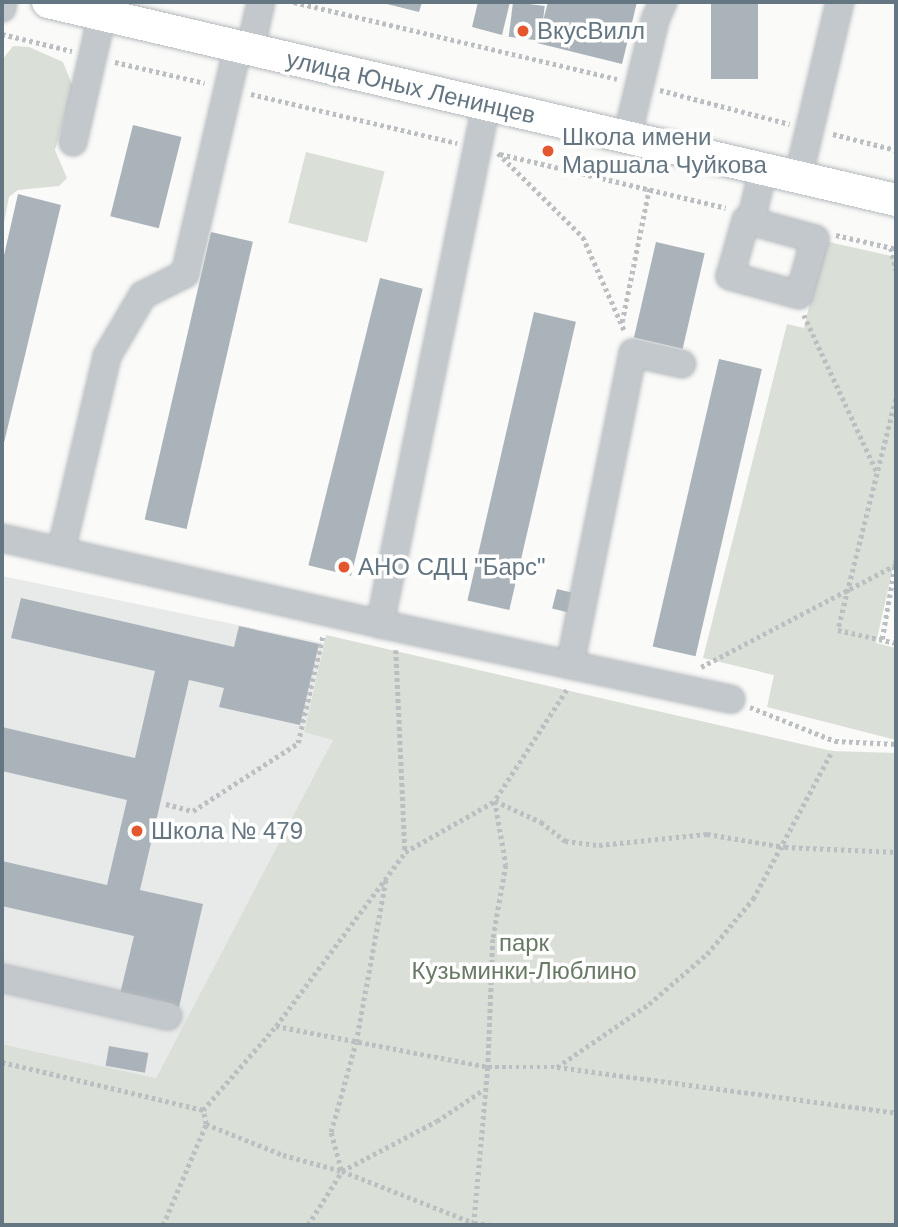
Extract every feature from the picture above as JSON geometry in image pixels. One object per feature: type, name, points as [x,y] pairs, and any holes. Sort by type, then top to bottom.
[{"type":"main road","name":"улица Юных Ленинцев","points":[[48,2],[896,200]]},
{"type":"lane","points":[[2,8],[3,2]]},
{"type":"lane","points":[[61,551],[107,356],[143,295],[185,274],[229,89],[261,2]]},
{"type":"lane","points":[[627,137],[655,20],[663,2]]},
{"type":"lane","points":[[798,178],[840,2]]},
{"type":"lane","points":[[73,142],[102,15]]},
{"type":"lane","points":[[380,624],[488,151],[486,106]]},
{"type":"lane","points":[[752,218],[763,170]]},
{"type":"lane","points":[[752,218],[815,239],[799,295],[730,276],[746,220],[752,218]]},
{"type":"lane","points":[[568,678],[633,353],[682,364]]},
{"type":"lane","points":[[3,544],[61,551],[380,624],[568,678],[666,685],[731,699]]},
{"type":"lane","points":[[2,978],[168,1016]]},
{"type":"path","points":[[294,2],[484,49]]},
{"type":"path","points":[[2,34],[649,189],[752,218]]},
{"type":"path","points":[[810,129],[896,150]]},
{"type":"path","points":[[488,151],[583,237],[630,342]]},
{"type":"path","points":[[621,324],[649,189]]},
{"type":"path","points":[[830,233],[894,249],[896,270]]},
{"type":"path","points":[[794,293],[877,473]]},
{"type":"path","points":[[896,399],[838,629],[896,643]]},
{"type":"path","points":[[666,685],[896,563]]},
{"type":"path","points":[[896,563],[878,638],[896,643]]},
{"type":"path","points":[[166,804],[193,811],[298,744],[325,628]]},
{"type":"path","points":[[396,651],[405,852]]},
{"type":"path","points":[[203,1110],[276,1026],[405,852],[495,801],[568,678]]},
{"type":"path","points":[[731,699],[835,741],[896,744]]},
{"type":"path","points":[[557,1067],[649,1004],[707,954],[753,899],[785,847],[832,751]]},
{"type":"path","points":[[495,801],[541,822],[565,841],[599,845],[707,834],[785,847],[896,852]]},
{"type":"path","points":[[474,1224],[488,1067],[493,939],[506,864],[495,801]]},
{"type":"path","points":[[342,1171],[331,1132],[356,1042],[386,877]]},
{"type":"path","points":[[276,1026],[488,1067],[557,1067],[896,1113]]},
{"type":"path","points":[[2,1062],[203,1110]]},
{"type":"path","points":[[308,1225],[342,1171],[437,1121],[484,1089]]},
{"type":"path","points":[[163,1225],[206,1124],[203,1110]]},
{"type":"path","points":[[206,1124],[283,1155],[342,1171],[474,1224],[491,1225]]},
{"type":"shaded area","points":[[2,576],[324,643],[304,731],[334,740],[156,1078],[2,1044]]},
{"type":"green space","points":[[13,46],[29,47],[63,62],[73,87],[55,150],[67,178],[59,186],[18,190],[9,197],[2,233],[2,60]]},
{"type":"green space","points":[[306,152],[385,172],[367,242],[288,223]]},
{"type":"green space","points":[[824,241],[896,257],[896,554],[876,643],[896,648],[896,740],[767,707],[774,675],[703,658],[787,324],[804,328]]},
{"type":"green space","name":"парк Кузьминки-Люблино","points":[[326,635],[832,751],[896,753],[896,1225],[2,1225],[2,1044],[156,1078],[333,740],[304,732]]},
{"type":"building","points":[[379,2],[422,2],[419,12]]},
{"type":"building","points":[[478,2],[510,2],[502,35],[472,27]]},
{"type":"building","points":[[513,2],[545,6],[540,41],[509,37]]},
{"type":"building","points":[[548,2],[637,2],[622,64],[537,43]]},
{"type":"building","points":[[711,2],[758,2],[758,79],[711,79]]},
{"type":"building","points":[[133,125],[182,137],[159,228],[110,216]]},
{"type":"building","points":[[18,194],[61,205],[3,447],[2,264]]},
{"type":"building","points":[[211,232],[253,242],[187,529],[145,519]]},
{"type":"building","points":[[656,242],[705,253],[683,349],[634,337]]},
{"type":"building","points":[[380,278],[423,289],[351,576],[308,565]]},
{"type":"building","points":[[534,312],[576,322],[509,610],[467,600]]},
{"type":"building","points":[[719,359],[762,369],[696,656],[653,646]]},
{"type":"building","points":[[557,589],[577,594],[573,613],[552,608]]},
{"type":"building","name":"Школа № 479","points":[[21,598],[234,647],[239,626],[319,644],[300,725],[219,707],[224,688],[189,680],[140,890],[203,904],[179,1007],[120,994],[134,936],[2,906],[2,861],[107,885],[127,800],[2,771],[2,727],[135,758],[155,671],[11,638]]},
{"type":"building","points":[[109,1046],[148,1053],[145,1073],[106,1066]]},
{"type":"place","name":"ВкусВилл","points":[[523,31]]},
{"type":"place","name":"Школа имени Маршала Чуйкова","points":[[548,151]]},
{"type":"place","name":"АНО СДЦ \"Барс\"","points":[[344,567]]},
{"type":"place","name":"Школа № 479","points":[[137,831]]}]
